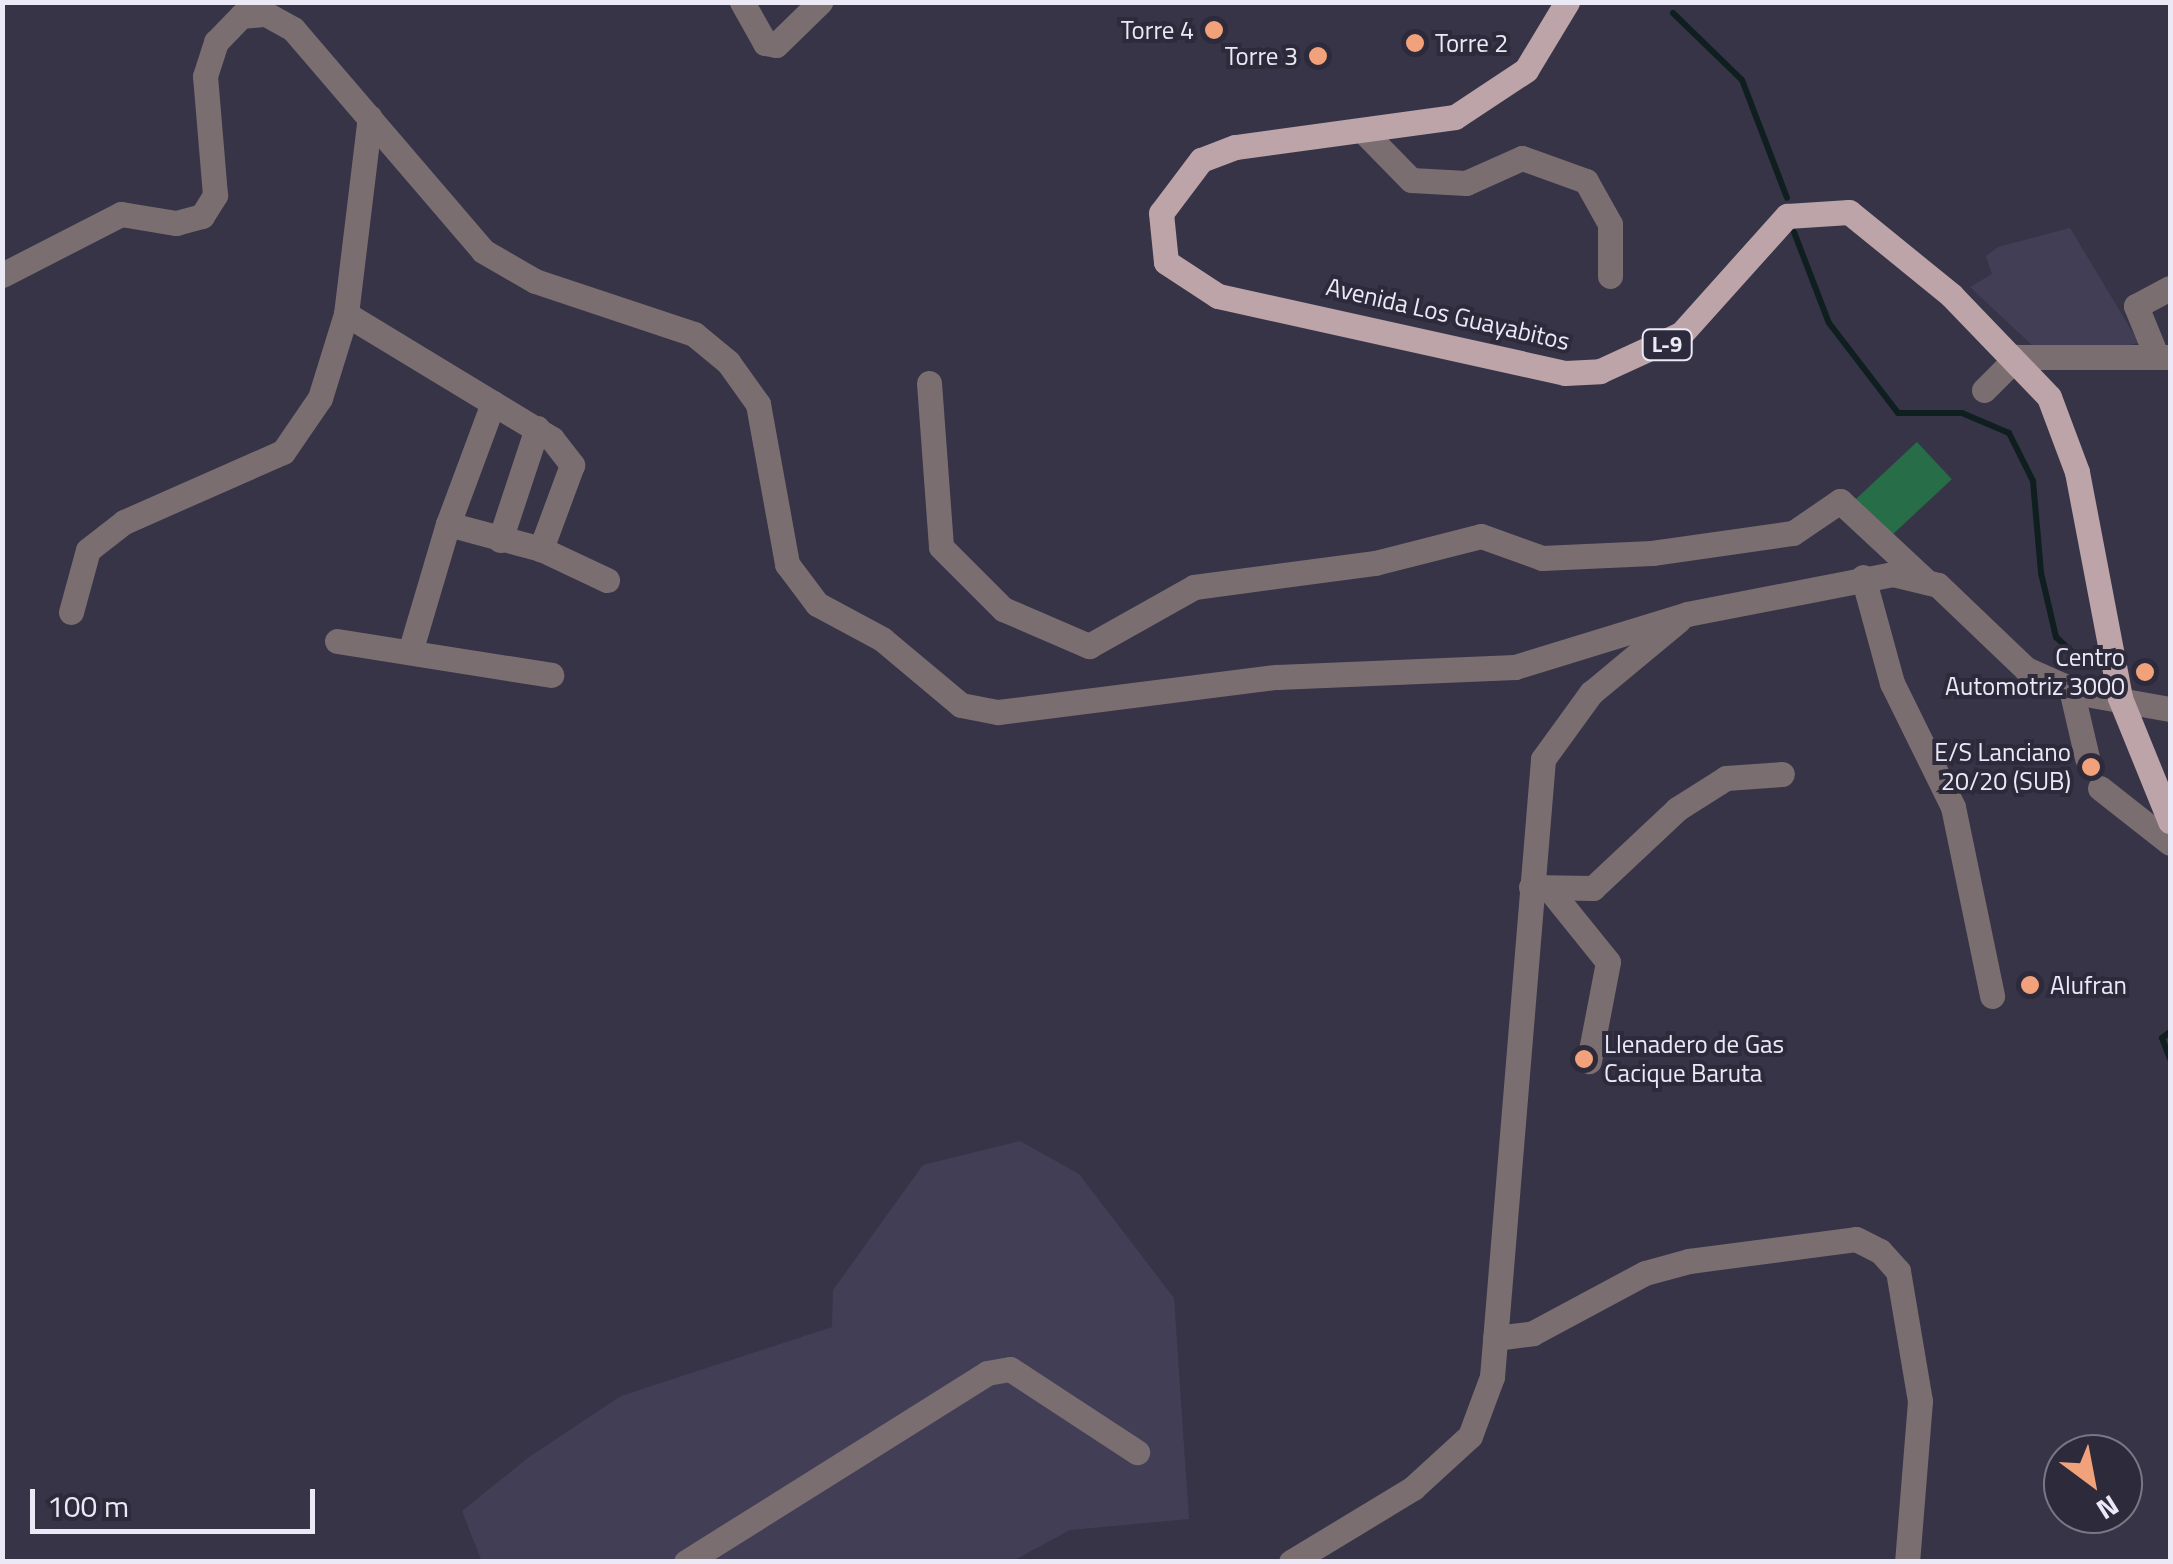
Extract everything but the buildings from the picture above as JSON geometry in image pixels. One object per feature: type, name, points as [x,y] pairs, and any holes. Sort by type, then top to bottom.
[{"type":"main road","name":"Avenida Los Guayabitos","points":[[1567,2],[1536,57],[1496,95],[1455,117],[1366,134],[1248,144],[1201,160],[1161,213],[1166,262],[1218,296],[1565,374],[1600,371],[1658,352],[1710,305],[1765,232],[1804,208],[1825,209],[1869,223],[2017,357],[2070,444],[2120,698],[2170,821]]},
{"type":"street","points":[[742,2],[765,43],[776,45],[820,2]]},
{"type":"street","points":[[2,274],[121,214],[176,223],[202,216],[215,195],[205,76],[216,42],[241,16],[266,14],[292,29],[482,251],[534,281],[694,334],[728,362],[758,404],[786,564],[818,604],[882,638],[961,705],[998,712],[1277,677],[1515,666],[1687,614],[1864,577],[1926,582]]},
{"type":"street","points":[[71,612],[88,550],[124,522],[283,452],[320,398],[346,314],[370,117]]},
{"type":"street","points":[[1366,134],[1411,180],[1466,183],[1522,158],[1586,181],[1610,224],[1610,276]]},
{"type":"street","points":[[1984,390],[2017,357],[2163,356],[2136,306],[2170,288]]},
{"type":"street","points":[[346,314],[537,428],[572,465],[540,549]]},
{"type":"street","points":[[930,383],[941,546],[1003,610],[1089,646],[1194,587],[1375,563],[1481,536],[1542,558],[1670,550],[1793,533],[1840,501],[2026,670],[2071,689],[2170,709]]},
{"type":"street","points":[[410,652],[448,524],[493,404]]},
{"type":"street","points":[[500,540],[537,428]]},
{"type":"street","points":[[448,524],[540,549],[607,580]]},
{"type":"street","points":[[1864,577],[1892,684],[1953,807],[1992,996]]},
{"type":"street","points":[[1291,1562],[1413,1488],[1470,1436],[1495,1338],[1540,888],[1543,758],[1591,693],[1687,614]]},
{"type":"street","points":[[337,641],[551,675]]},
{"type":"street","points":[[2071,689],[2088,758]]},
{"type":"street","points":[[1540,888],[1593,888],[1677,809],[1726,778],[1782,774]]},
{"type":"street","points":[[2100,788],[2170,842]]},
{"type":"street","points":[[1540,888],[1608,962],[1589,1062]]},
{"type":"street","points":[[1495,1338],[1533,1334],[1645,1272],[1689,1261],[1856,1239],[1880,1251],[1898,1272],[1920,1402],[1907,1562]]},
{"type":"street","points":[[686,1562],[987,1373],[1020,1374],[1096,1433],[1137,1452]]},
{"type":"shaded area","points":[[2070,228],[2139,343],[2050,362],[1970,287],[1992,274],[1986,256],[1998,247]]},
{"type":"shaded area","points":[[1020,1141],[1079,1174],[1174,1298],[1189,1519],[1070,1530],[1013,1561],[482,1562],[462,1511],[529,1457],[621,1396],[832,1327],[833,1290],[923,1165]]},
{"type":"green space","points":[[1917,442],[1952,479],[1887,540],[1852,503]]},
{"type":"waterway","points":[[1673,13],[1742,80],[1787,198]]},
{"type":"waterway","points":[[1794,232],[1829,323],[1898,413],[1962,413],[2009,433],[2033,481],[2041,573],[2056,637],[2070,650]]},
{"type":"waterway","points":[[2170,1032],[2162,1038],[2170,1059]]},
{"type":"place","name":"Torre 4","points":[[1214,30]]},
{"type":"place","name":"Torre 2","points":[[1415,43]]},
{"type":"place","name":"Torre 3","points":[[1318,56]]},
{"type":"place","name":"Centro Automotriz 3000","points":[[2145,672]]},
{"type":"place","name":"E/S Lanciano 20/20 (SUB)","points":[[2091,767]]},
{"type":"place","name":"Alufran","points":[[2030,985]]},
{"type":"place","name":"Llenadero de Gas Cacique Baruta","points":[[1584,1059]]}]
